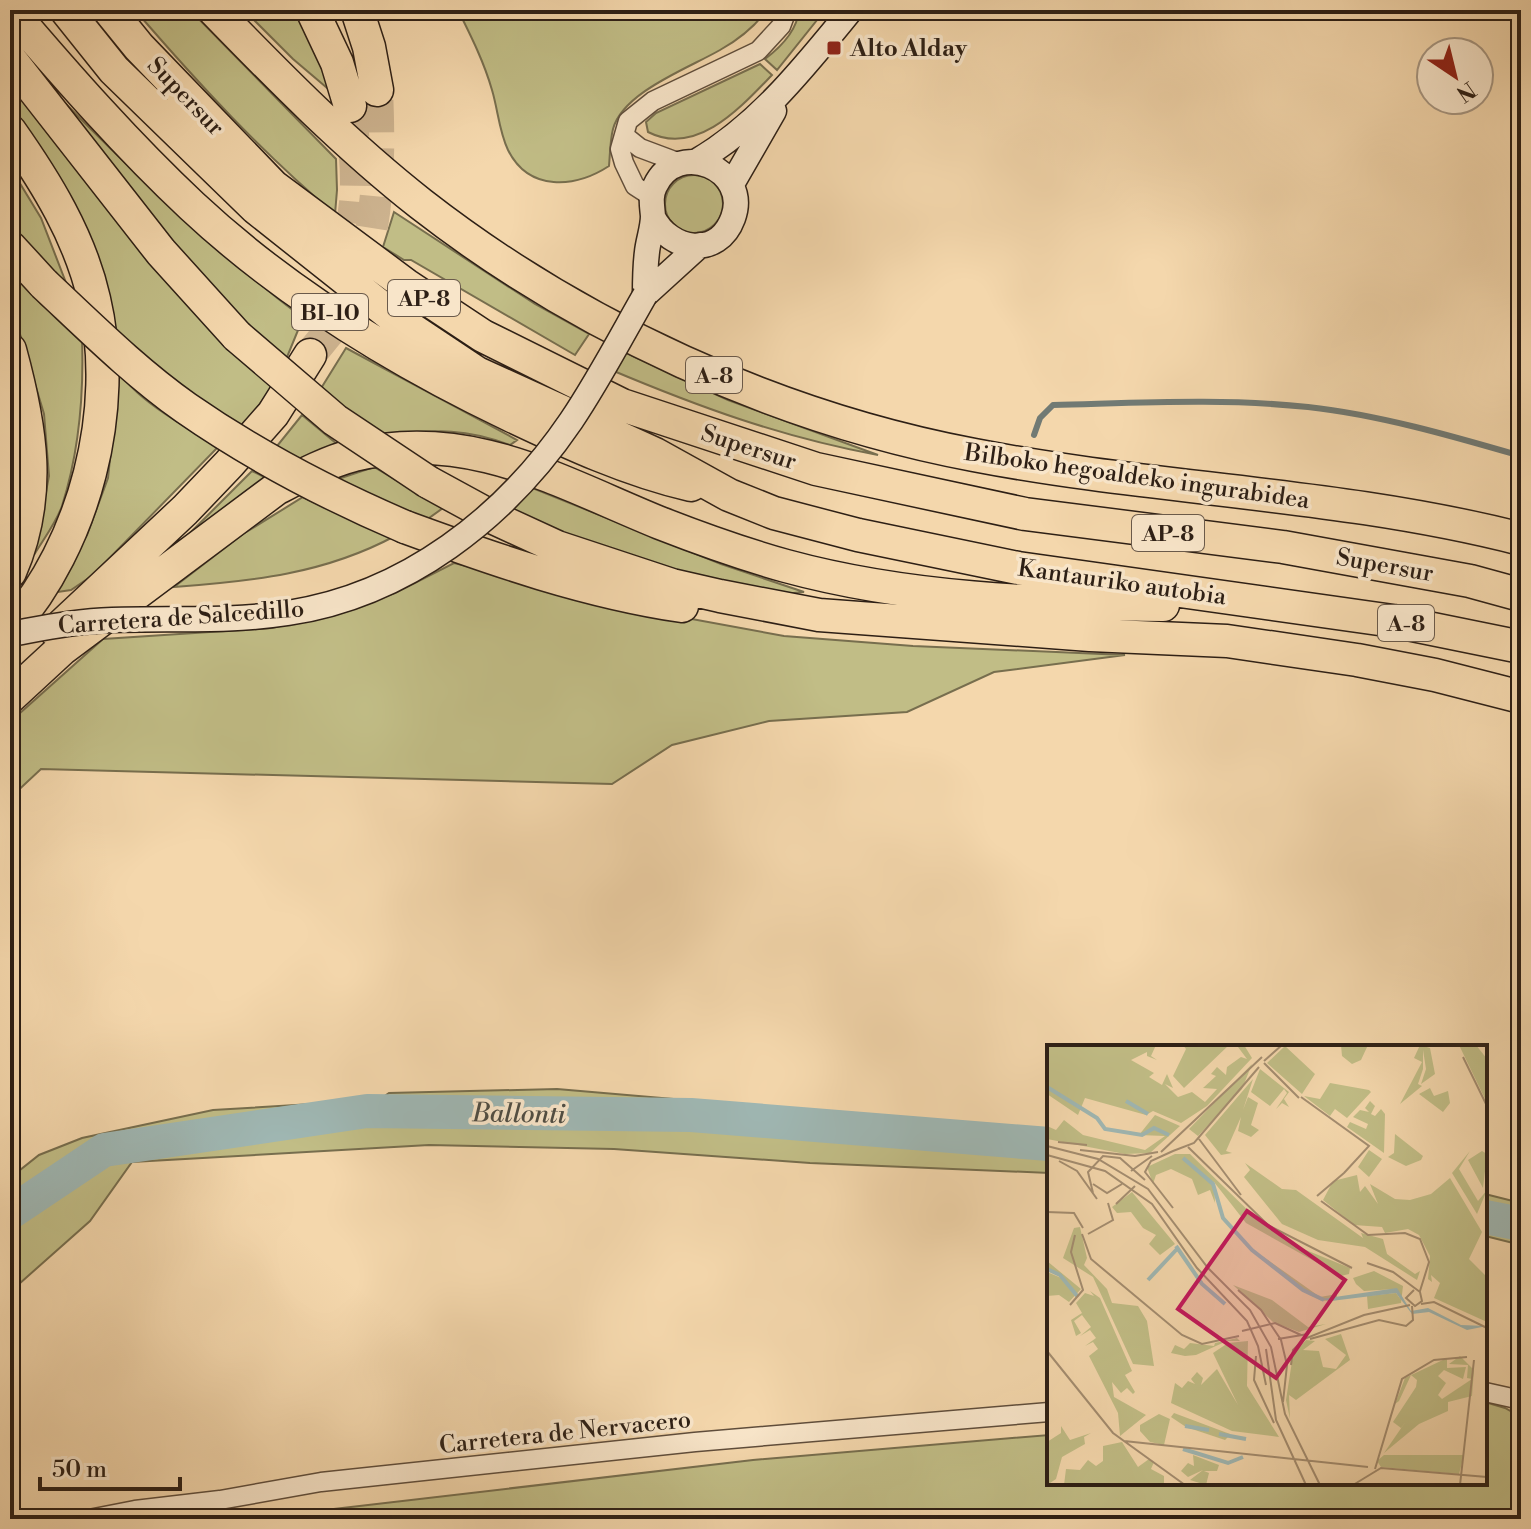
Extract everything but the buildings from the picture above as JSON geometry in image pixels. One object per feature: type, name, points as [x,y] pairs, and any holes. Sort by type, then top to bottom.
[{"type":"highway","name":"BI-10","points":[[10,10],[120,135],[193,207],[283,281],[432,376],[569,444],[646,475],[729,495]]},
{"type":"highway","name":"Supersur","points":[[66,10],[114,70],[256,208],[396,319],[477,373],[655,454],[729,495]]},
{"type":"highway","name":"Supersur","points":[[109,10],[139,47],[273,186],[406,285],[483,336],[622,405],[816,469],[1025,514],[1283,547],[1470,581],[1521,595]]},
{"type":"highway","name":"Bilboko hegoaldeko ingurabidea","points":[[214,10],[320,118],[457,231],[560,297],[665,354],[728,381],[874,431],[971,455],[1084,473],[1323,501],[1521,539]]},
{"type":"highway","points":[[312,10],[337,63],[363,98],[369,47],[357,10]]},
{"type":"highway","points":[[10,59],[161,252],[237,336],[335,420],[428,482],[494,518],[557,547],[720,596],[819,615],[1090,635],[1227,641],[1357,660],[1435,675],[1521,697]]},
{"type":"highway","points":[[10,131],[54,198],[71,232],[95,300],[103,366],[99,429],[87,488],[71,530],[50,570],[10,632]]},
{"type":"highway","points":[[10,247],[119,355],[186,408],[275,464],[332,495],[405,527],[524,569],[658,603],[789,623],[819,615]]},
{"type":"highway","points":[[10,350],[27,414],[32,461],[29,504],[21,546],[10,572]]},
{"type":"highway","points":[[10,674],[185,510],[220,473],[273,414],[310,355]]},
{"type":"highway","points":[[10,697],[62,649],[276,489],[316,469],[353,456],[407,448],[441,447],[480,453],[529,468],[659,523],[747,555],[856,581],[948,594],[1090,604],[1291,605]]},
{"type":"highway","name":"Kantauriko autobia","points":[[729,495],[774,513],[858,535],[1018,568],[1393,621],[1521,647]]},
{"type":"street","points":[[700,245],[677,243],[666,236],[652,207],[635,186],[620,149],[628,121],[653,101],[758,51],[781,26],[787,10]]},
{"type":"street","points":[[645,295],[652,207],[661,176],[733,138],[788,85],[851,10]]},
{"type":"street","points":[[732,184],[788,85]]},
{"type":"street","points":[[625,136],[640,148],[688,162],[711,165],[732,184],[736,197],[736,211],[723,234],[700,245],[645,295]]},
{"type":"street","name":"Carretera de Salcedillo","points":[[10,632],[108,620],[285,614],[349,598],[414,570],[479,524],[528,477],[572,420],[645,295]]},
{"type":"street","points":[[1487,1392],[1521,1400]]},
{"type":"street","name":"Carretera de Nervacero","points":[[89,1519],[337,1480],[695,1442],[1047,1412]]},
{"type":"shaded area","points":[[135,10],[190,10],[336,159],[335,214],[231,116]]},
{"type":"shaded area","points":[[244,10],[297,10],[333,93],[293,59]]},
{"type":"shaded area","points":[[458,10],[767,10],[733,42],[659,82],[630,104],[613,129],[609,166],[582,179],[554,182],[528,173],[508,150],[485,69]]},
{"type":"shaded area","points":[[799,10],[825,10],[777,70],[765,59],[787,38]]},
{"type":"shaded area","points":[[760,64],[772,75],[717,125],[684,138],[666,138],[648,132],[646,122],[656,113]]},
{"type":"shaded area","points":[[10,80],[231,348],[272,387],[240,432],[112,334],[46,156],[10,111]]},
{"type":"shaded area","points":[[65,103],[180,215],[303,318],[285,362],[197,270]]},
{"type":"shaded area","points":[[10,167],[41,218],[70,293],[10,228]]},
{"type":"shaded area","points":[[694,175],[705,177],[714,184],[721,193],[721,215],[714,224],[705,231],[694,233],[683,231],[674,224],[667,215],[665,204],[667,193],[674,184],[683,177]]},
{"type":"shaded area","points":[[394,212],[535,304],[589,334],[575,355],[383,247]]},
{"type":"shaded area","points":[[10,269],[41,304],[82,339],[81,403],[73,465],[59,512],[34,555],[49,476],[44,414],[19,331],[10,315]]},
{"type":"shaded area","points":[[346,348],[517,440],[510,445],[476,435],[445,431],[379,435],[320,390]]},
{"type":"shaded area","points":[[622,351],[728,400],[878,455],[741,420],[609,369]]},
{"type":"shaded area","points":[[119,372],[151,404],[219,446],[93,575],[71,590],[51,593],[87,535],[108,478]]},
{"type":"shaded area","points":[[302,415],[343,449],[293,465],[273,451]]},
{"type":"shaded area","points":[[374,467],[443,508],[422,523],[329,482]]},
{"type":"shaded area","points":[[252,471],[272,481],[175,548]]},
{"type":"shaded area","points":[[525,485],[721,564],[804,592],[783,594],[650,567],[502,511]]},
{"type":"shaded area","points":[[303,497],[395,536],[342,559],[288,574],[174,587],[243,534]]},
{"type":"shaded area","points":[[454,563],[670,615],[784,636],[913,646],[1125,655],[994,672],[907,712],[769,721],[672,745],[612,784],[41,769],[10,798],[10,722],[103,639],[272,628],[347,610],[395,593]]},
{"type":"shaded area","points":[[557,1089],[1047,1131],[1047,1173],[810,1163],[614,1149],[429,1145],[132,1162],[90,1221],[10,1292],[10,1178],[39,1155],[82,1138],[213,1110],[379,1100],[389,1093]]},
{"type":"shaded area","points":[[1487,1194],[1521,1203],[1521,1245],[1487,1236]]},
{"type":"shaded area","points":[[1487,1403],[1521,1417],[1516,1436],[1521,1439],[1521,1519],[965,1513],[903,1519],[248,1519],[753,1460],[1047,1435],[1047,1485],[1487,1485]]},
{"type":"water","points":[[116,1148],[72,1188],[19,1221],[10,1232],[10,1200],[75,1162]]},
{"type":"waterway","points":[[1034,435],[1040,418],[1053,405],[1244,403],[1308,407],[1362,415],[1521,456]]},
{"type":"waterway","name":"Ballonti","points":[[10,1213],[104,1150],[367,1111],[691,1115],[1047,1144]]},
{"type":"waterway","name":"Ballonti","points":[[1487,1217],[1521,1224]]},
{"type":"tunnel","points":[[310,355],[347,307],[364,266],[376,191],[377,90]]},
{"type":"tunnel","points":[[350,106],[356,180],[352,223]]},
{"type":"place","name":"Alto Alday","points":[[834,48]]}]
